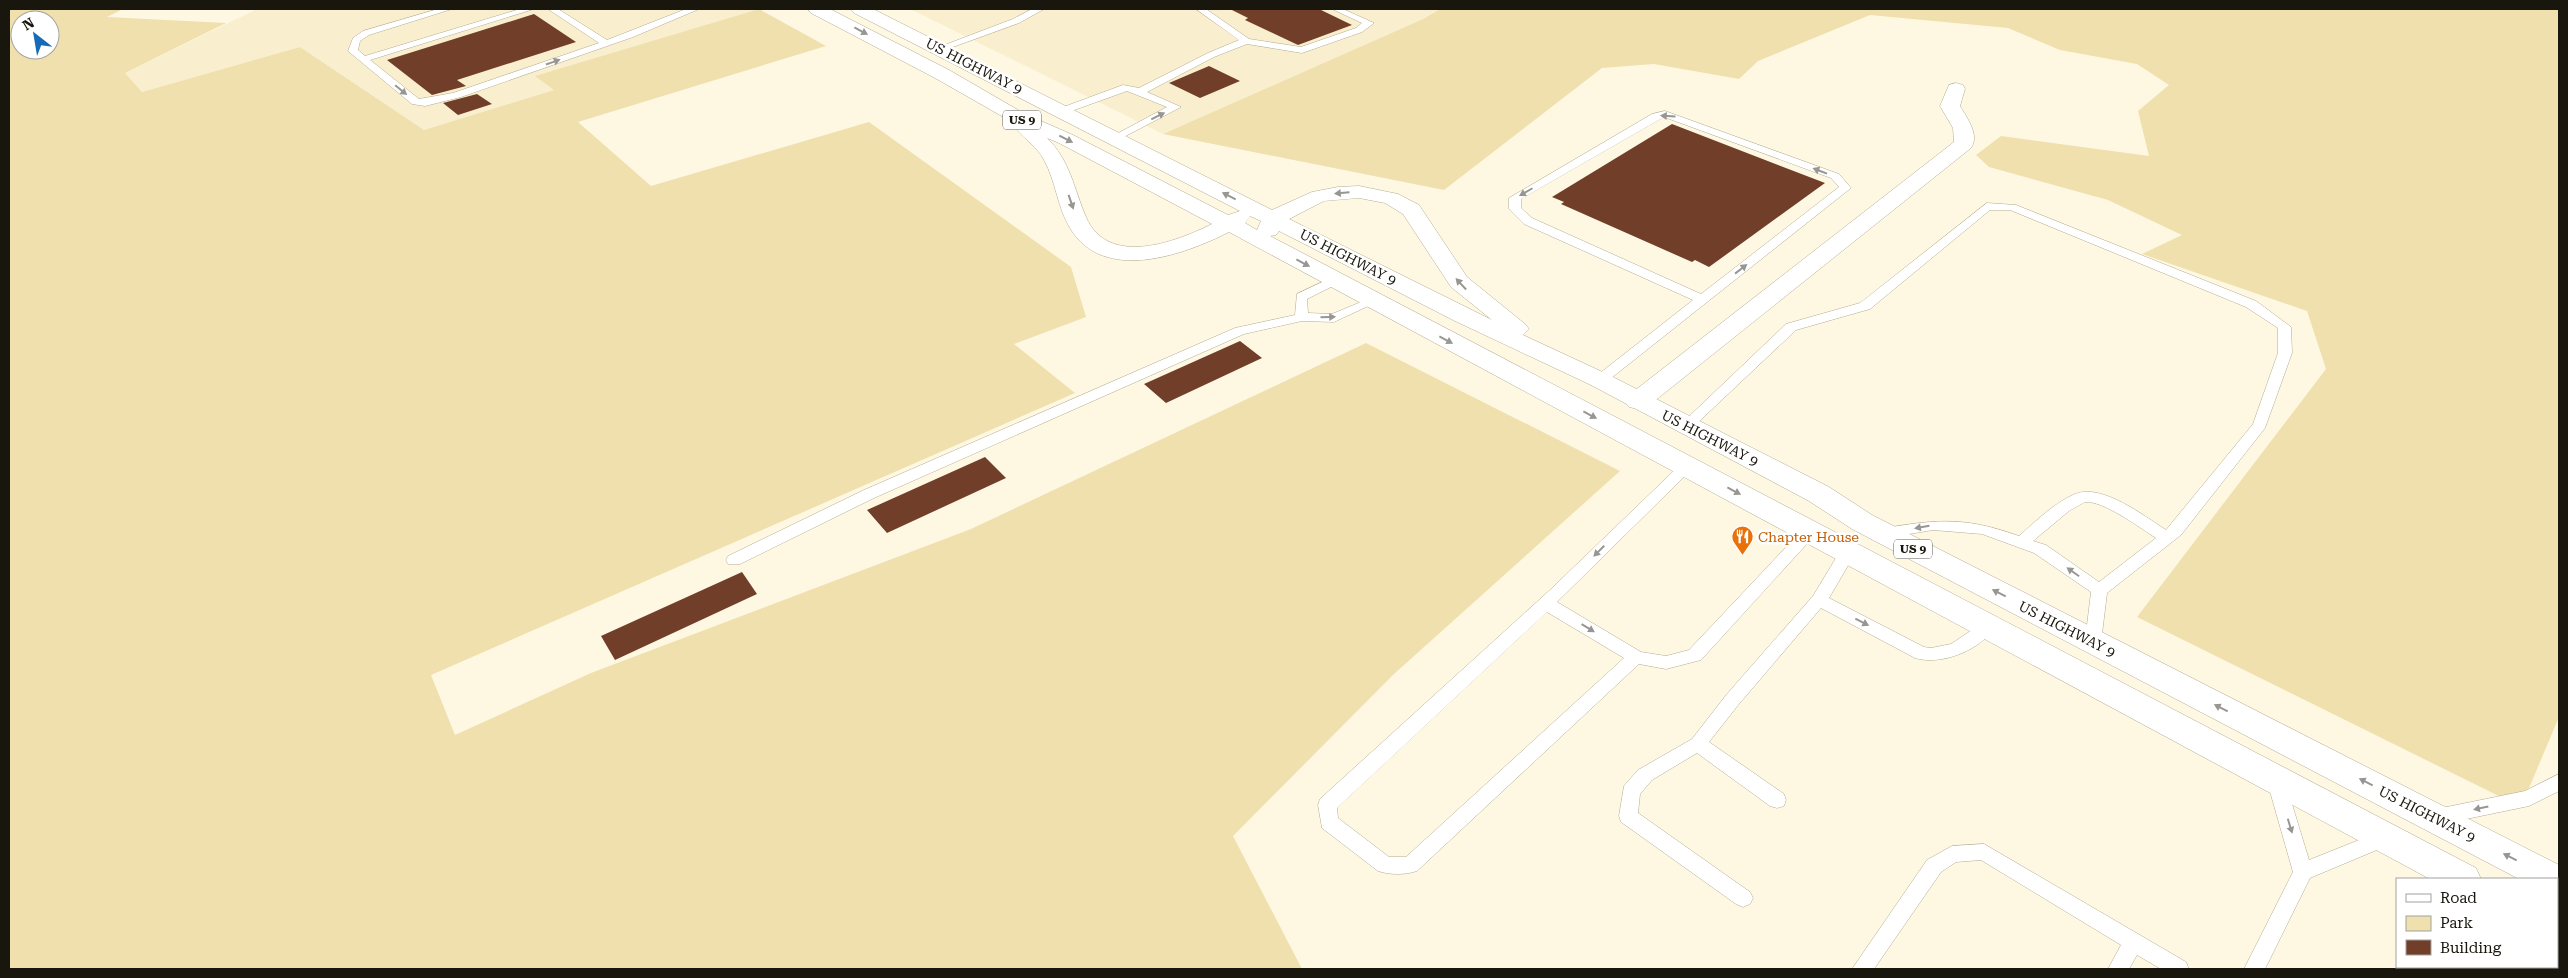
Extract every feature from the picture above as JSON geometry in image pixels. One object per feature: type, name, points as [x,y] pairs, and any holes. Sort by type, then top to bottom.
[{"type":"main road","name":"US HIGHWAY 9","points":[[817,9],[942,74],[1018,118],[1066,139],[1272,246],[2461,878]]},
{"type":"main road","name":"US HIGHWAY 9","points":[[860,9],[1463,316],[1600,380],[1819,494],[1884,534],[2550,878]]},
{"type":"main road","points":[[1638,401],[1964,144],[1963,128],[1950,106],[1956,89]]},
{"type":"main road","points":[[1018,118],[1054,158],[1079,224],[1096,243],[1125,252],[1145,254],[1192,242],[1229,224],[1319,196],[1359,192],[1391,198],[1411,210],[1449,269],[1469,292],[1554,358]]},
{"type":"main road","points":[[1263,213],[1272,246]]},
{"type":"lane","points":[[404,9],[415,18]]},
{"type":"lane","points":[[447,9],[366,33],[356,40],[353,51],[416,102],[425,103],[457,95],[606,43],[694,9]]},
{"type":"lane","points":[[364,59],[529,9]]},
{"type":"lane","points":[[552,9],[606,43]]},
{"type":"lane","points":[[939,49],[1016,21],[1039,9]]},
{"type":"lane","points":[[1200,9],[1246,42],[1302,50],[1359,30],[1369,23],[1336,9]]},
{"type":"lane","points":[[1139,92],[1211,56],[1246,42]]},
{"type":"lane","points":[[1062,111],[1127,86],[1176,107],[1114,138]]},
{"type":"lane","points":[[1600,380],[1703,300],[1844,188],[1835,176],[1674,116],[1656,116],[1515,198],[1515,209],[1528,222],[1703,300]]},
{"type":"lane","points":[[1686,426],[1791,327],[1865,306],[1986,206],[2012,207],[2251,304],[2284,327],[2285,354],[2260,425],[2176,530],[2099,590],[2094,642]]},
{"type":"lane","points":[[1302,317],[1302,297],[1335,280]]},
{"type":"lane","points":[[734,560],[869,494],[1240,331],[1302,317],[1334,318],[1374,301]]},
{"type":"lane","points":[[1636,657],[1410,865],[1385,864],[1329,822],[1327,805],[1546,603],[1687,466]]},
{"type":"lane","points":[[2021,542],[2073,501],[2086,495],[2100,499],[2166,538]]},
{"type":"lane","points":[[1884,534],[1933,525],[1983,529],[2040,549],[2099,590]]},
{"type":"lane","points":[[1546,603],[1636,657],[1654,662],[1676,663],[1695,655],[1810,531]]},
{"type":"lane","points":[[1743,898],[1628,816],[1631,791],[1645,775],[1698,744],[1733,699],[1819,600],[1848,552]]},
{"type":"lane","points":[[1819,600],[1921,653],[1932,656],[1952,651],[1965,644],[1987,626]]},
{"type":"lane","points":[[1698,744],[1777,800]]},
{"type":"lane","points":[[2276,780],[2304,872]]},
{"type":"lane","points":[[2434,818],[2529,798],[2559,782]]},
{"type":"lane","points":[[2254,969],[2304,872],[2384,837]]},
{"type":"lane","points":[[1862,969],[1934,866],[1952,854],[1984,852],[2178,969]]},
{"type":"lane","points":[[2118,969],[2134,942]]},
{"type":"shaded area","points":[[257,9],[759,9],[536,76],[555,90],[424,130],[300,47],[142,92],[125,73]]},
{"type":"shaded area","points":[[910,9],[1438,9],[1423,19],[1163,134]]},
{"type":"green space","points":[[9,9],[123,9],[107,17],[226,23],[125,73],[142,92],[300,47],[424,130],[554,90],[535,76],[759,9],[826,46],[578,122],[651,186],[869,122],[1071,267],[1086,317],[1014,344],[1075,393],[431,675],[455,735],[591,673],[971,529],[1366,343],[1620,471],[1394,674],[1233,836],[1302,969],[9,969]]},
{"type":"green space","points":[[1435,9],[2559,9],[2559,717],[2521,807],[2137,617],[2326,369],[2307,311],[2142,254],[2182,235],[2108,200],[1989,167],[1976,155],[2001,136],[2149,156],[2138,111],[2169,85],[2137,64],[2060,50],[2008,28],[1870,15],[1758,61],[1739,79],[1654,64],[1602,68],[1444,190],[1163,134],[1423,19],[1438,10]]},
{"type":"building","points":[[1230,9],[1319,9],[1352,25],[1298,45],[1245,20],[1248,18]]},
{"type":"building","points":[[534,14],[576,42],[457,80],[466,86],[432,95],[387,60]]},
{"type":"building","points":[[1209,66],[1240,81],[1200,98],[1169,83]]},
{"type":"building","points":[[477,94],[492,104],[458,115],[443,103]]},
{"type":"building","points":[[1672,124],[1825,183],[1709,267],[1695,260],[1692,262],[1561,204],[1564,202],[1552,197]]},
{"type":"building","points":[[1240,341],[1262,358],[1166,403],[1144,384]]},
{"type":"building","points":[[985,457],[1006,478],[887,533],[867,510]]},
{"type":"building","points":[[742,572],[757,594],[615,660],[601,636]]},
{"type":"place","name":"Chapter House","points":[[1742,556]]}]
